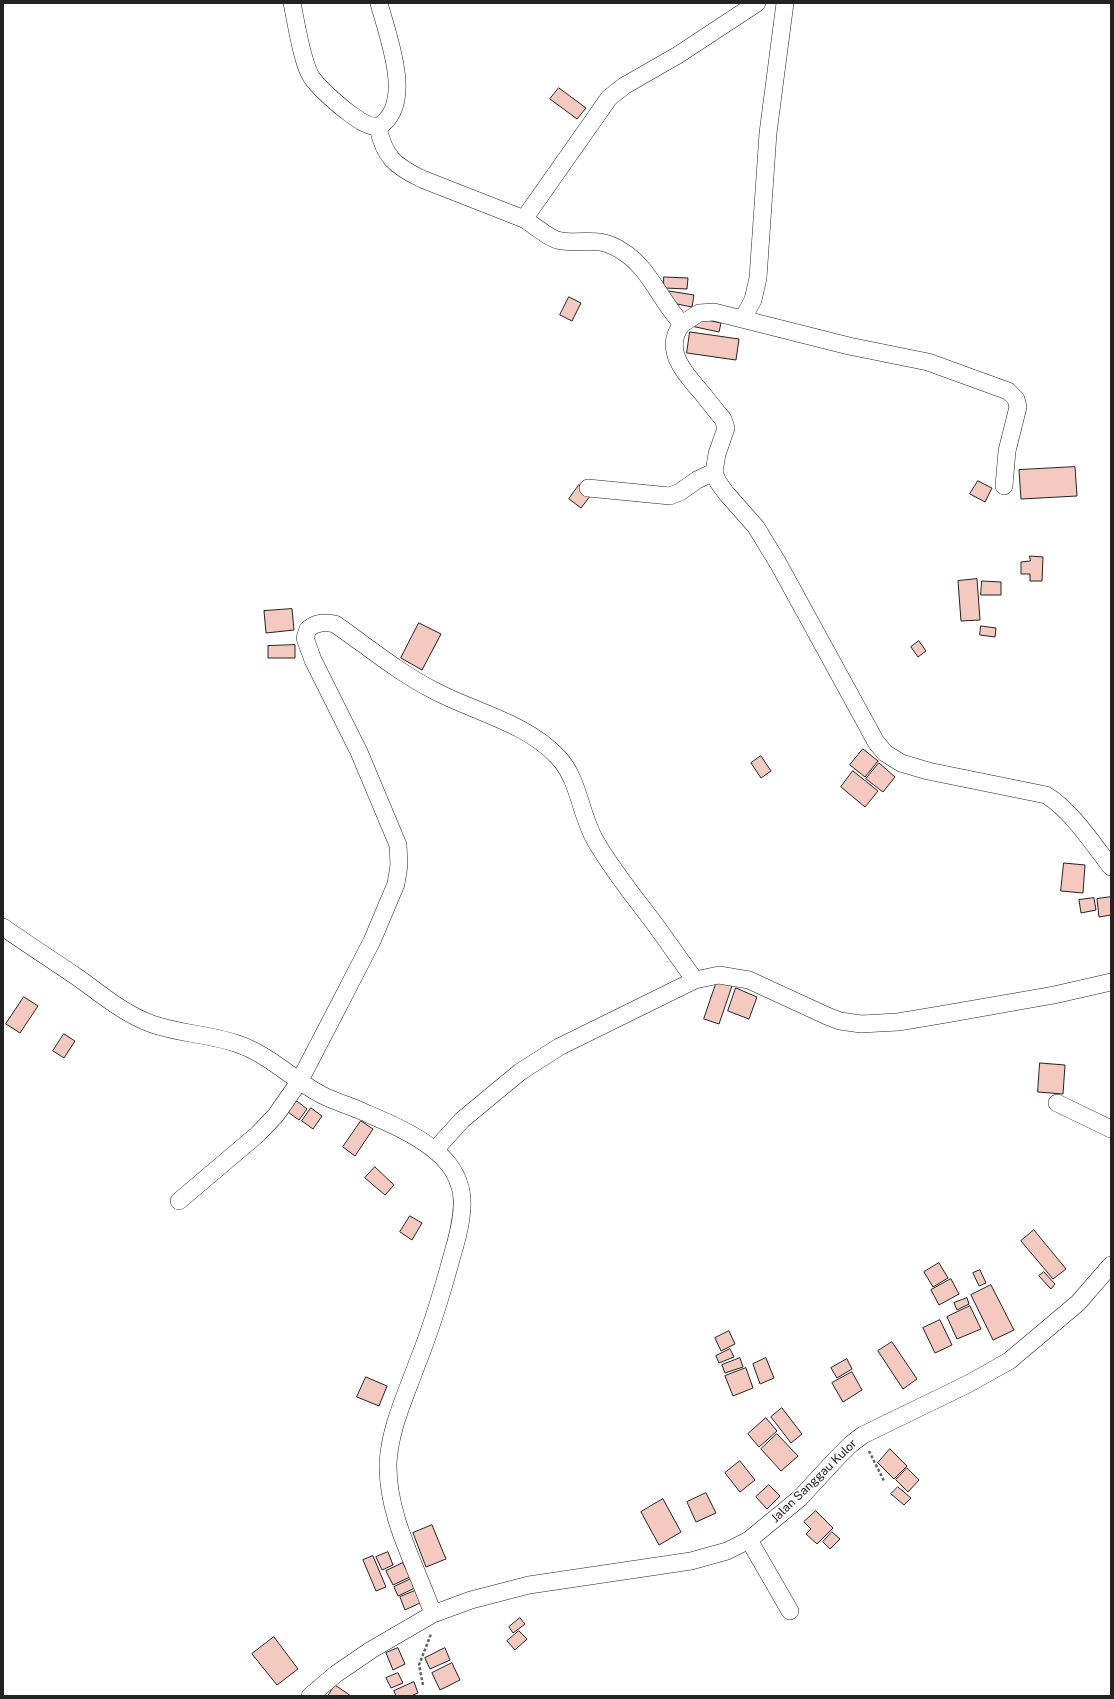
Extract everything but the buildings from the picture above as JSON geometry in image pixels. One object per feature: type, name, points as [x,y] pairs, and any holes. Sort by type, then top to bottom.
[{"type":"street","points":[[292,3],[298,34],[311,77],[334,100],[356,118],[367,125],[378,127],[385,122],[391,113],[397,98],[398,87],[392,53],[378,3]]},
{"type":"street","points":[[524,219],[609,98],[624,86],[678,55],[757,3]]},
{"type":"street","points":[[743,318],[753,300],[758,278],[768,133],[785,3]]},
{"type":"street","points":[[378,127],[381,143],[389,157],[406,171],[422,180],[524,219],[537,226],[548,236],[557,240],[598,241],[610,244],[624,252],[644,271],[657,287],[666,305],[682,324]]},
{"type":"street","points":[[1004,486],[1007,451],[1018,407],[1016,399],[1008,391],[928,362],[849,346],[743,318],[714,312],[705,312],[693,316],[682,324],[676,331],[675,354],[685,374],[723,420],[726,428],[717,454],[714,472],[718,482],[756,527],[778,563],[876,742],[886,753],[902,763],[1046,795],[1054,799],[1079,826],[1111,867]]},
{"type":"street","points":[[588,488],[670,496],[680,492],[697,480],[714,472]]},
{"type":"street","points":[[178,1201],[258,1134],[276,1115],[299,1082],[372,941],[394,890],[400,865],[398,845],[379,798],[359,752],[313,660],[305,638],[308,629],[314,624],[322,622],[335,624],[406,676],[434,691],[493,716],[535,739],[557,757],[564,765],[570,777],[593,838],[606,860],[695,980]]},
{"type":"street","points":[[3,927],[126,1012],[152,1024],[239,1044],[261,1054],[299,1082],[323,1096],[359,1110],[418,1138],[435,1150],[451,1167],[460,1185],[462,1211],[458,1236],[448,1274],[418,1364],[401,1404],[390,1441],[388,1466],[391,1493],[398,1527],[423,1585],[433,1614]]},
{"type":"street","points":[[435,1150],[462,1120],[520,1072],[559,1047],[617,1017],[695,980],[719,975],[749,980],[827,1016],[861,1024],[898,1022],[1054,995],[1111,982]]},
{"type":"street","points":[[1057,1104],[1111,1129]]},
{"type":"street","name":"Jalan Sanggau Kulor","points":[[310,1696],[336,1674],[371,1650],[433,1614],[471,1600],[529,1585],[691,1561],[727,1551],[749,1540],[800,1498],[836,1459],[863,1435],[968,1384],[1009,1361],[1078,1303],[1111,1265]]},
{"type":"street","points":[[749,1540],[790,1611]]},
{"type":"path","points":[[863,1435],[877,1469],[884,1481]]},
{"type":"path","points":[[423,1684],[419,1665],[434,1627],[433,1614]]}]
